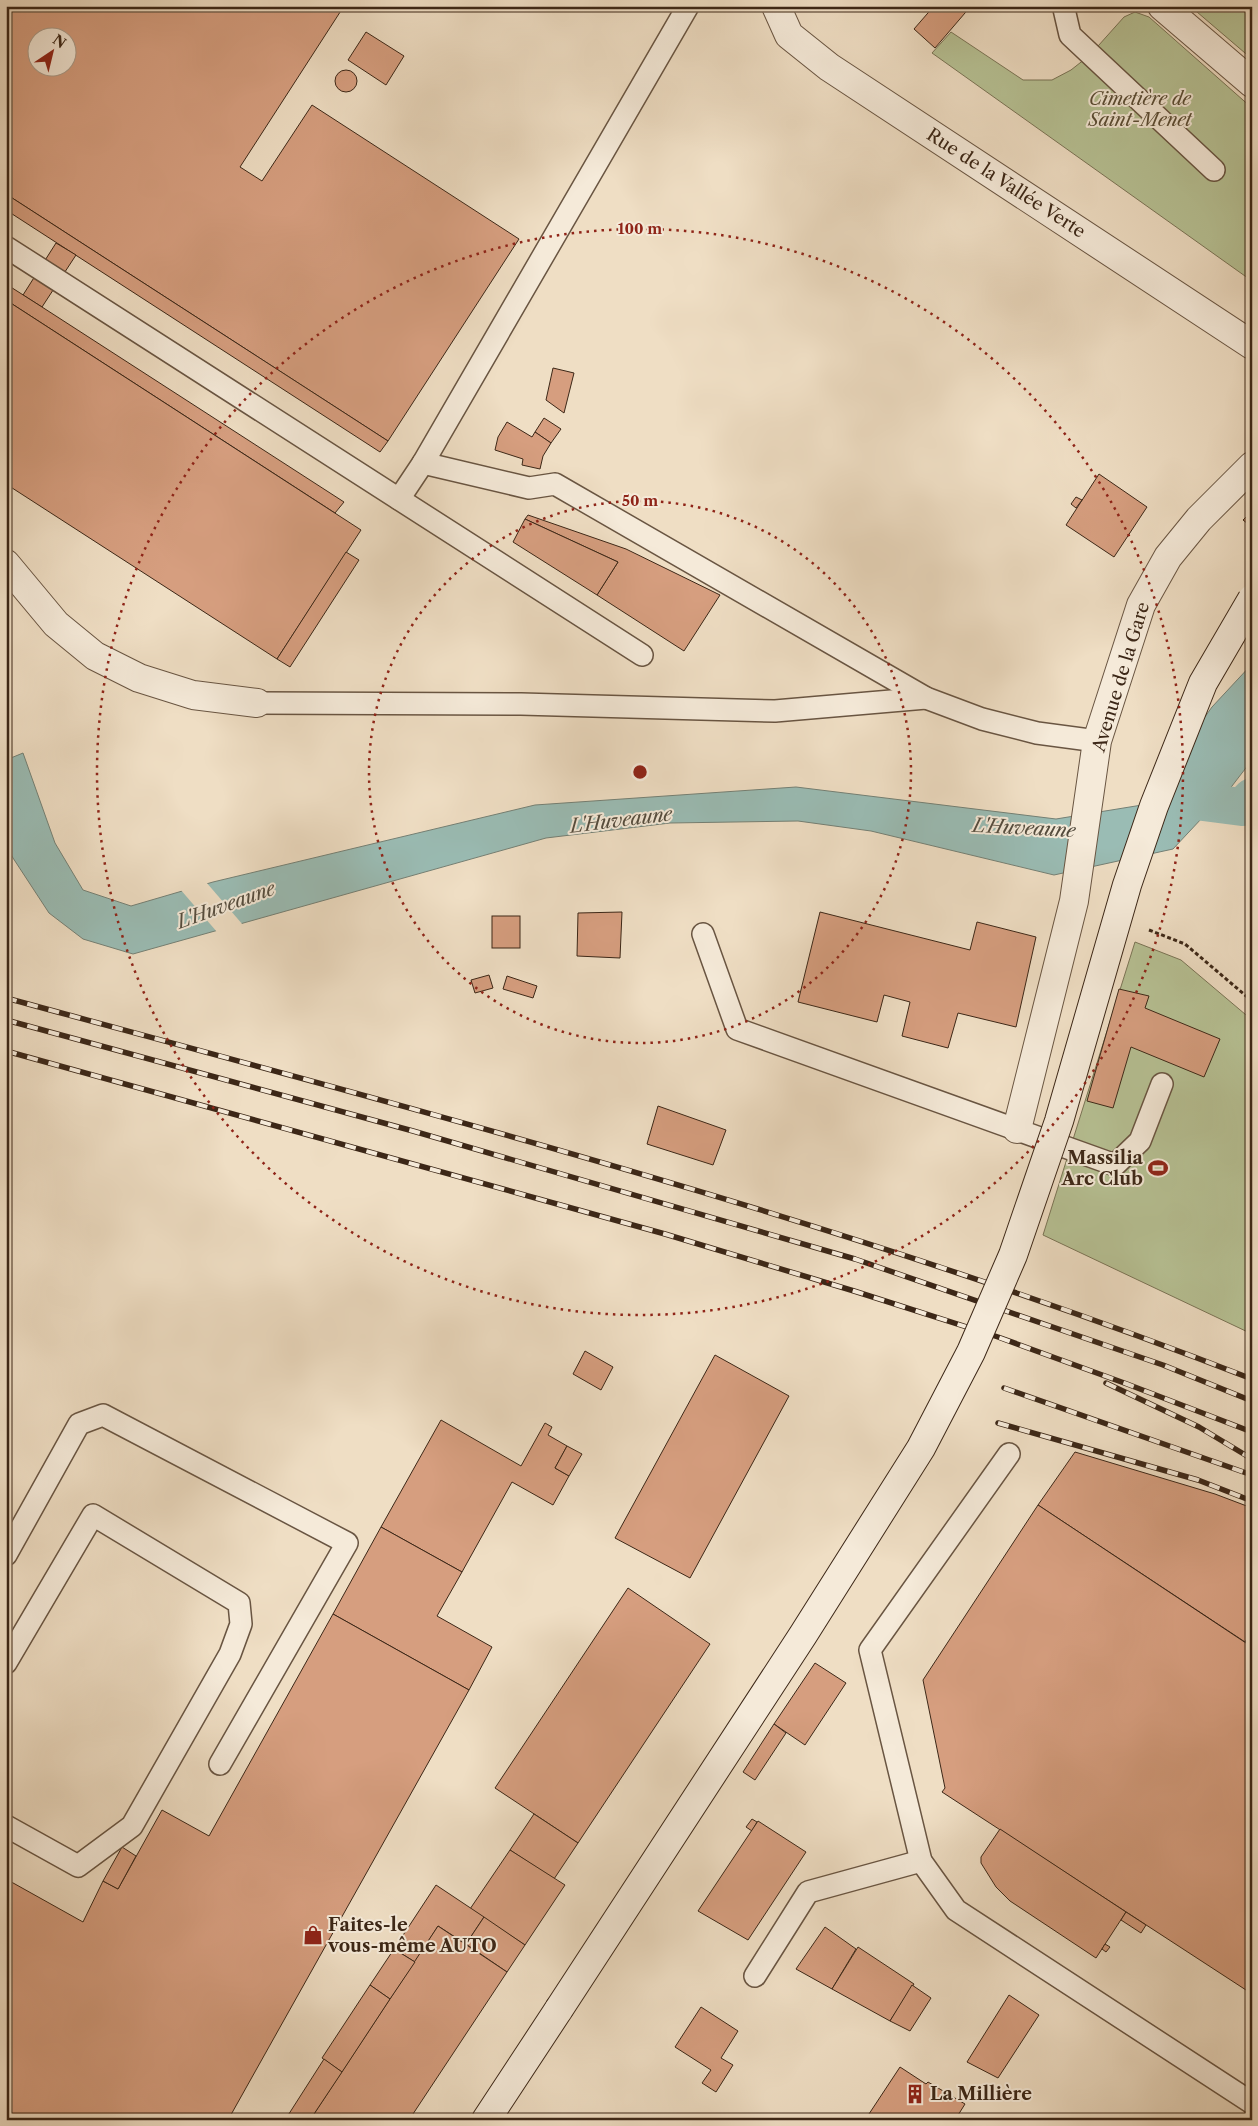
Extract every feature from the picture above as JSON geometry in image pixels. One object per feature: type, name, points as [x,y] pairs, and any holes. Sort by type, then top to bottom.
[{"type":"street","name":"Rue de la Vallée Verte","points":[[776,6],[789,35],[828,67],[1252,345]]},
{"type":"street","points":[[1162,6],[1252,84]]},
{"type":"street","name":"Avenue de la Gare","points":[[1017,1129],[1076,887],[1097,741],[1141,605],[1168,557],[1199,519],[1252,466]]},
{"type":"street","points":[[6,564],[56,624],[95,656],[139,678],[193,695],[257,703]]},
{"type":"street","points":[[486,2120],[797,1643],[921,1448],[971,1352],[1013,1255],[1056,1130],[1127,885],[1154,806],[1203,682],[1252,599]]},
{"type":"lane","points":[[399,499],[423,463],[688,6]]},
{"type":"lane","points":[[1066,6],[1064,9],[1070,35],[1214,170]]},
{"type":"lane","points":[[6,247],[642,655]]},
{"type":"lane","points":[[423,463],[529,488],[555,484],[926,698],[982,719],[1037,732],[1097,741]]},
{"type":"lane","points":[[257,703],[520,704],[775,711],[926,698]]},
{"type":"lane","points":[[703,934],[737,1029],[1115,1165],[1140,1140],[1162,1084]]},
{"type":"lane","points":[[6,1555],[79,1424],[103,1416],[347,1543],[220,1764]]},
{"type":"lane","points":[[1009,1454],[870,1650],[922,1862],[956,1910],[1252,2103]]},
{"type":"lane","points":[[6,1663],[93,1515],[239,1604],[241,1624],[230,1654],[132,1826],[78,1866],[6,1826]]},
{"type":"lane","points":[[755,1976],[808,1892],[922,1862]]},
{"type":"path","points":[[1185,944],[1252,1001]]},
{"type":"green space","points":[[1190,6],[1252,6],[1252,59]]},
{"type":"green space","name":"Cimetière de Saint-Menet","points":[[1135,12],[1149,17],[1252,108],[1252,281],[932,53],[951,32],[1023,80],[1052,80],[1071,70],[1090,55],[1124,17]]},
{"type":"green space","name":"Massilia Arc Club","points":[[1135,942],[1181,960],[1252,1020],[1252,1334],[1043,1235]]},
{"type":"water","name":"L'Huveaune","points":[[1252,664],[1252,760],[1232,786],[1173,849],[1054,875],[871,831],[798,821],[670,823],[546,838],[133,954],[83,939],[49,913],[6,845],[6,760],[23,753],[55,843],[83,890],[131,906],[213,882],[535,805],[796,787],[1056,819],[1142,805],[1212,707]]},
{"type":"pier","points":[[206,882],[243,925],[217,932],[180,889]]},
{"type":"building","points":[[6,6],[344,6],[240,167],[262,181],[312,105],[519,239],[388,441],[6,194]]},
{"type":"building","points":[[934,6],[971,6],[935,48],[914,29]]},
{"type":"building","points":[[366,32],[404,56],[386,85],[348,60]]},
{"type":"building","points":[[346,70],[356,77],[357,81],[350,91],[346,92],[336,85],[335,81],[342,71]]},
{"type":"building","points":[[6,194],[388,441],[380,452],[6,210]]},
{"type":"building","points":[[56,243],[76,255],[42,307],[23,295]]},
{"type":"building","points":[[6,284],[344,502],[335,513],[6,300]]},
{"type":"building","points":[[6,300],[361,530],[277,659],[6,484]]},
{"type":"building","points":[[553,368],[574,373],[564,413],[546,400]]},
{"type":"building","points":[[544,418],[561,429],[551,443],[535,432]]},
{"type":"building","points":[[507,422],[532,437],[535,432],[551,443],[543,456],[540,469],[522,465],[523,459],[495,450],[498,437]]},
{"type":"building","points":[[1099,474],[1147,507],[1114,557],[1066,525]]},
{"type":"building","points":[[1076,497],[1082,500],[1076,508],[1071,504]]},
{"type":"building","points":[[1252,511],[1252,520],[1248,524],[1243,520]]},
{"type":"building","points":[[528,515],[626,549],[720,595],[684,651],[597,595],[618,562],[525,519]]},
{"type":"building","points":[[525,519],[618,562],[597,595],[513,542]]},
{"type":"building","points":[[346,552],[359,560],[290,667],[277,659]]},
{"type":"building","points":[[622,912],[620,958],[577,956],[578,913]]},
{"type":"building","points":[[820,912],[970,950],[977,922],[1036,937],[1016,1027],[958,1013],[948,1048],[902,1036],[910,1002],[884,995],[877,1022],[798,1002]]},
{"type":"building","points":[[492,916],[520,916],[520,948],[492,948]]},
{"type":"building","points":[[489,975],[493,988],[475,993],[471,980]]},
{"type":"building","points":[[507,976],[537,986],[533,998],[503,989]]},
{"type":"building","points":[[1119,989],[1149,996],[1145,1008],[1220,1039],[1204,1077],[1131,1047],[1113,1108],[1087,1101]]},
{"type":"building","points":[[658,1106],[726,1130],[713,1165],[647,1144]]},
{"type":"building","points":[[585,1351],[613,1367],[601,1390],[573,1374]]},
{"type":"building","points":[[715,1355],[789,1396],[690,1578],[615,1538]]},
{"type":"building","points":[[441,1420],[521,1466],[545,1423],[552,1427],[548,1435],[567,1446],[555,1468],[569,1476],[553,1505],[512,1482],[462,1572],[381,1527]]},
{"type":"building","points":[[567,1446],[582,1454],[569,1476],[555,1468]]},
{"type":"building","points":[[1075,1452],[1215,1494],[1252,1508],[1252,1631],[1245,1642],[1038,1505]]},
{"type":"building","points":[[1038,1505],[1252,1647],[1252,1981],[1246,1990],[942,1792],[945,1788],[923,1680]]},
{"type":"building","points":[[381,1527],[462,1572],[437,1616],[492,1647],[469,1690],[333,1614]]},
{"type":"building","points":[[628,1588],[710,1644],[578,1843],[495,1788]]},
{"type":"building","points":[[333,1614],[469,1690],[228,2120],[19,2120],[6,2113],[6,1879],[83,1922],[103,1881],[118,1889],[162,1810],[209,1836]]},
{"type":"building","points":[[1252,1631],[1252,1647],[1245,1642]]},
{"type":"building","points":[[815,1663],[846,1683],[805,1745],[774,1724]]},
{"type":"building","points":[[774,1724],[786,1733],[755,1780],[743,1772]]},
{"type":"building","points":[[534,1814],[578,1843],[554,1879],[510,1850]]},
{"type":"building","points":[[752,1819],[757,1822],[752,1831],[746,1827]]},
{"type":"building","points":[[758,1821],[806,1852],[748,1940],[698,1911]]},
{"type":"building","points":[[1000,1829],[1126,1912],[1096,1958],[1010,1901],[996,1887],[981,1863],[981,1857]]},
{"type":"building","points":[[122,1847],[136,1856],[118,1889],[103,1881]]},
{"type":"building","points":[[510,1850],[565,1885],[525,1945],[470,1909]]},
{"type":"building","points":[[436,1885],[484,1917],[466,1944],[438,1926],[415,1962],[394,1949]]},
{"type":"building","points":[[1126,1912],[1146,1925],[1141,1933],[1121,1920]]},
{"type":"building","points":[[484,1917],[525,1945],[507,1972],[466,1944]]},
{"type":"building","points":[[438,1926],[507,1972],[409,2120],[310,2120]]},
{"type":"building","points":[[825,1927],[856,1949],[832,1989],[796,1969]]},
{"type":"building","points":[[1105,1944],[1110,1947],[1106,1952],[1102,1949]]},
{"type":"building","points":[[858,1947],[914,1984],[890,2021],[832,1989]]},
{"type":"building","points":[[394,1949],[415,1962],[390,1999],[370,1985]]},
{"type":"building","points":[[370,1985],[390,1999],[342,2072],[322,2058]]},
{"type":"building","points":[[912,1985],[931,1998],[910,2031],[890,2021]]},
{"type":"building","points":[[1009,1995],[1039,2015],[998,2078],[967,2062]]},
{"type":"building","points":[[701,2007],[738,2031],[721,2058],[733,2065],[716,2092],[702,2083],[711,2070],[675,2047]]},
{"type":"building","points":[[324,2059],[342,2072],[310,2120],[285,2120]]},
{"type":"building","name":"La Millière","points":[[900,2067],[926,2084],[928,2082],[965,2104],[955,2120],[865,2120]]},
{"type":"waterway","points":[[1172,798],[1242,807],[1252,797]]},
{"type":"railway","points":[[6,998],[478,1127],[790,1219],[945,1269],[1099,1322],[1252,1379]]},
{"type":"railway","points":[[6,1020],[413,1131],[855,1259],[1163,1365],[1252,1401]]},
{"type":"railway","points":[[6,1051],[665,1234],[854,1291],[998,1337],[1252,1432]]},
{"type":"railway","points":[[1106,1383],[1199,1427],[1252,1459]]},
{"type":"railway","points":[[1004,1388],[1252,1475]]},
{"type":"railway","points":[[998,1423],[1198,1480],[1252,1501]]},
{"type":"place","name":"Massilia Arc Club","points":[[1158,1168]]},
{"type":"place","name":"Faites-le vous-même AUTO","points":[[313,1935]]},
{"type":"place","name":"La Millière","points":[[915,2094]]}]
